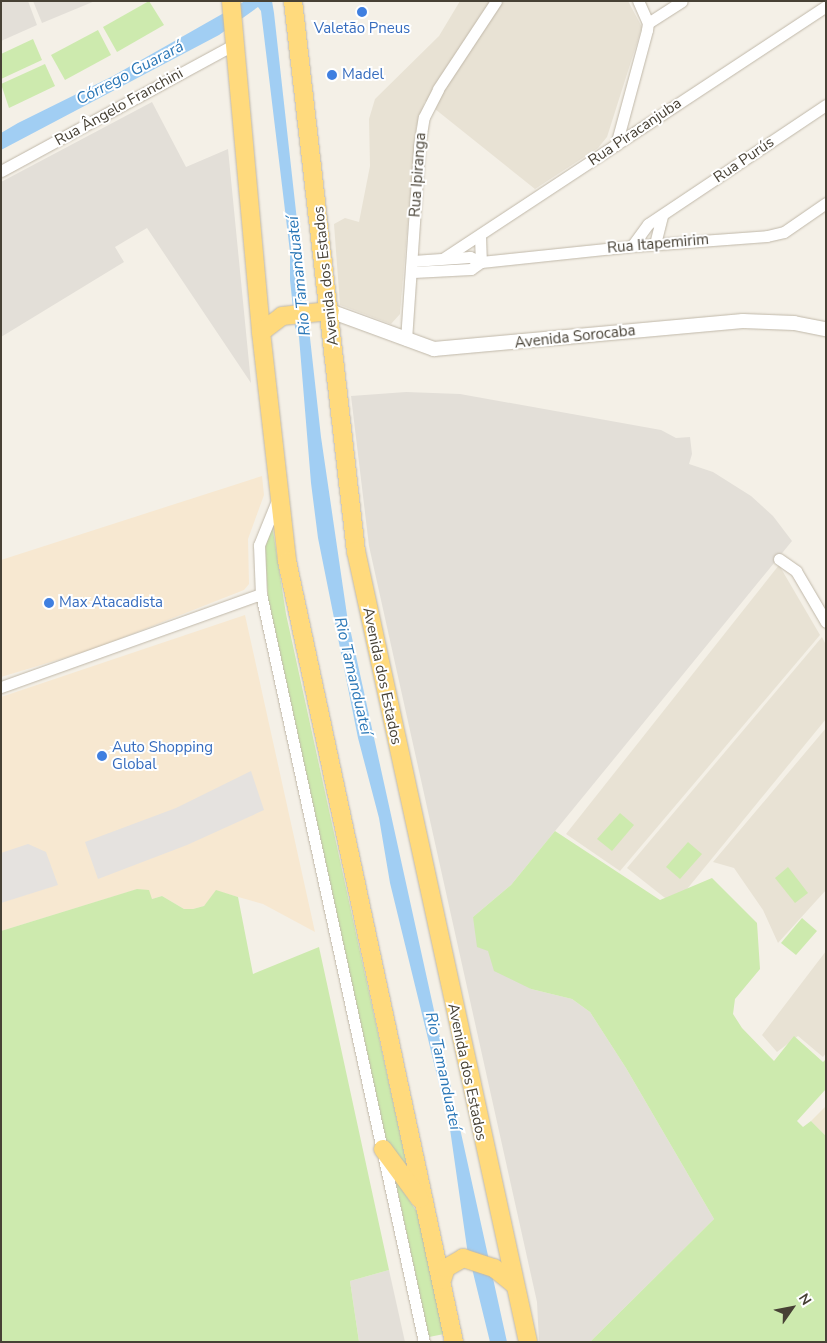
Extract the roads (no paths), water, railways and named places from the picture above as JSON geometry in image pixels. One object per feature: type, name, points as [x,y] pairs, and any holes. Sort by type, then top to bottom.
[{"type":"highway","name":"Avenida dos Estados","points":[[292,1],[323,312],[356,550],[528,1342]]},
{"type":"highway","points":[[231,4],[236,38],[261,332],[279,496],[294,600],[454,1342]]},
{"type":"highway","points":[[261,332],[282,316],[323,312]]},
{"type":"highway","points":[[383,1149],[424,1204]]},
{"type":"highway","points":[[442,1280],[451,1262],[462,1258],[499,1271],[515,1284]]},
{"type":"street","name":"Rua Ipiranga","points":[[406,340],[413,266],[419,147],[424,117],[438,89],[496,1]]},
{"type":"street","points":[[616,145],[648,23],[638,1]]},
{"type":"street","points":[[648,23],[682,1]]},
{"type":"street","name":"Rua Piracanjuba","points":[[444,258],[826,6]]},
{"type":"street","name":"Rua Ângelo Franchini","points":[[1,170],[236,38]]},
{"type":"street","name":"Rua Purús","points":[[632,246],[648,224],[826,105]]},
{"type":"street","name":"Rua Itapemirim","points":[[413,266],[444,258],[470,257],[481,262],[632,246],[775,235],[826,203]]},
{"type":"street","points":[[655,244],[662,216]]},
{"type":"street","points":[[480,236],[481,262]]},
{"type":"street","name":"Rua Itapemirim","points":[[413,266],[471,270],[481,262]]},
{"type":"street","name":"Avenida Sorocaba","points":[[323,312],[434,349],[452,349],[743,321],[794,323],[826,329]]},
{"type":"street","points":[[279,496],[259,545],[261,594],[424,1342]]},
{"type":"street","points":[[779,559],[796,571],[826,622]]},
{"type":"street","points":[[1,687],[261,594]]},
{"type":"water","points":[[245,1],[272,1],[321,437],[347,615],[507,1342],[490,1342],[467,1248],[450,1129],[390,883],[379,818],[358,738],[318,538],[311,483],[299,337],[295,327],[290,280],[290,252],[261,11],[258,7],[219,35],[1,150],[1,133],[113,76]]},
{"type":"place","name":"Valetão Pneus","points":[[362,12]]},
{"type":"place","name":"Madel","points":[[332,75]]},
{"type":"place","name":"Max Atacadista","points":[[49,603]]},
{"type":"place","name":"Auto Shopping Global","points":[[102,756]]},
{"type":"water label","name":"Córrego Guarará","points":[[130,73]]},
{"type":"water label","name":"Rio Tamanduateí","points":[[299,276]]},
{"type":"water label","name":"Rio Tamanduateí","points":[[353,676]]},
{"type":"water label","name":"Rio Tamanduateí","points":[[443,1071]]}]
